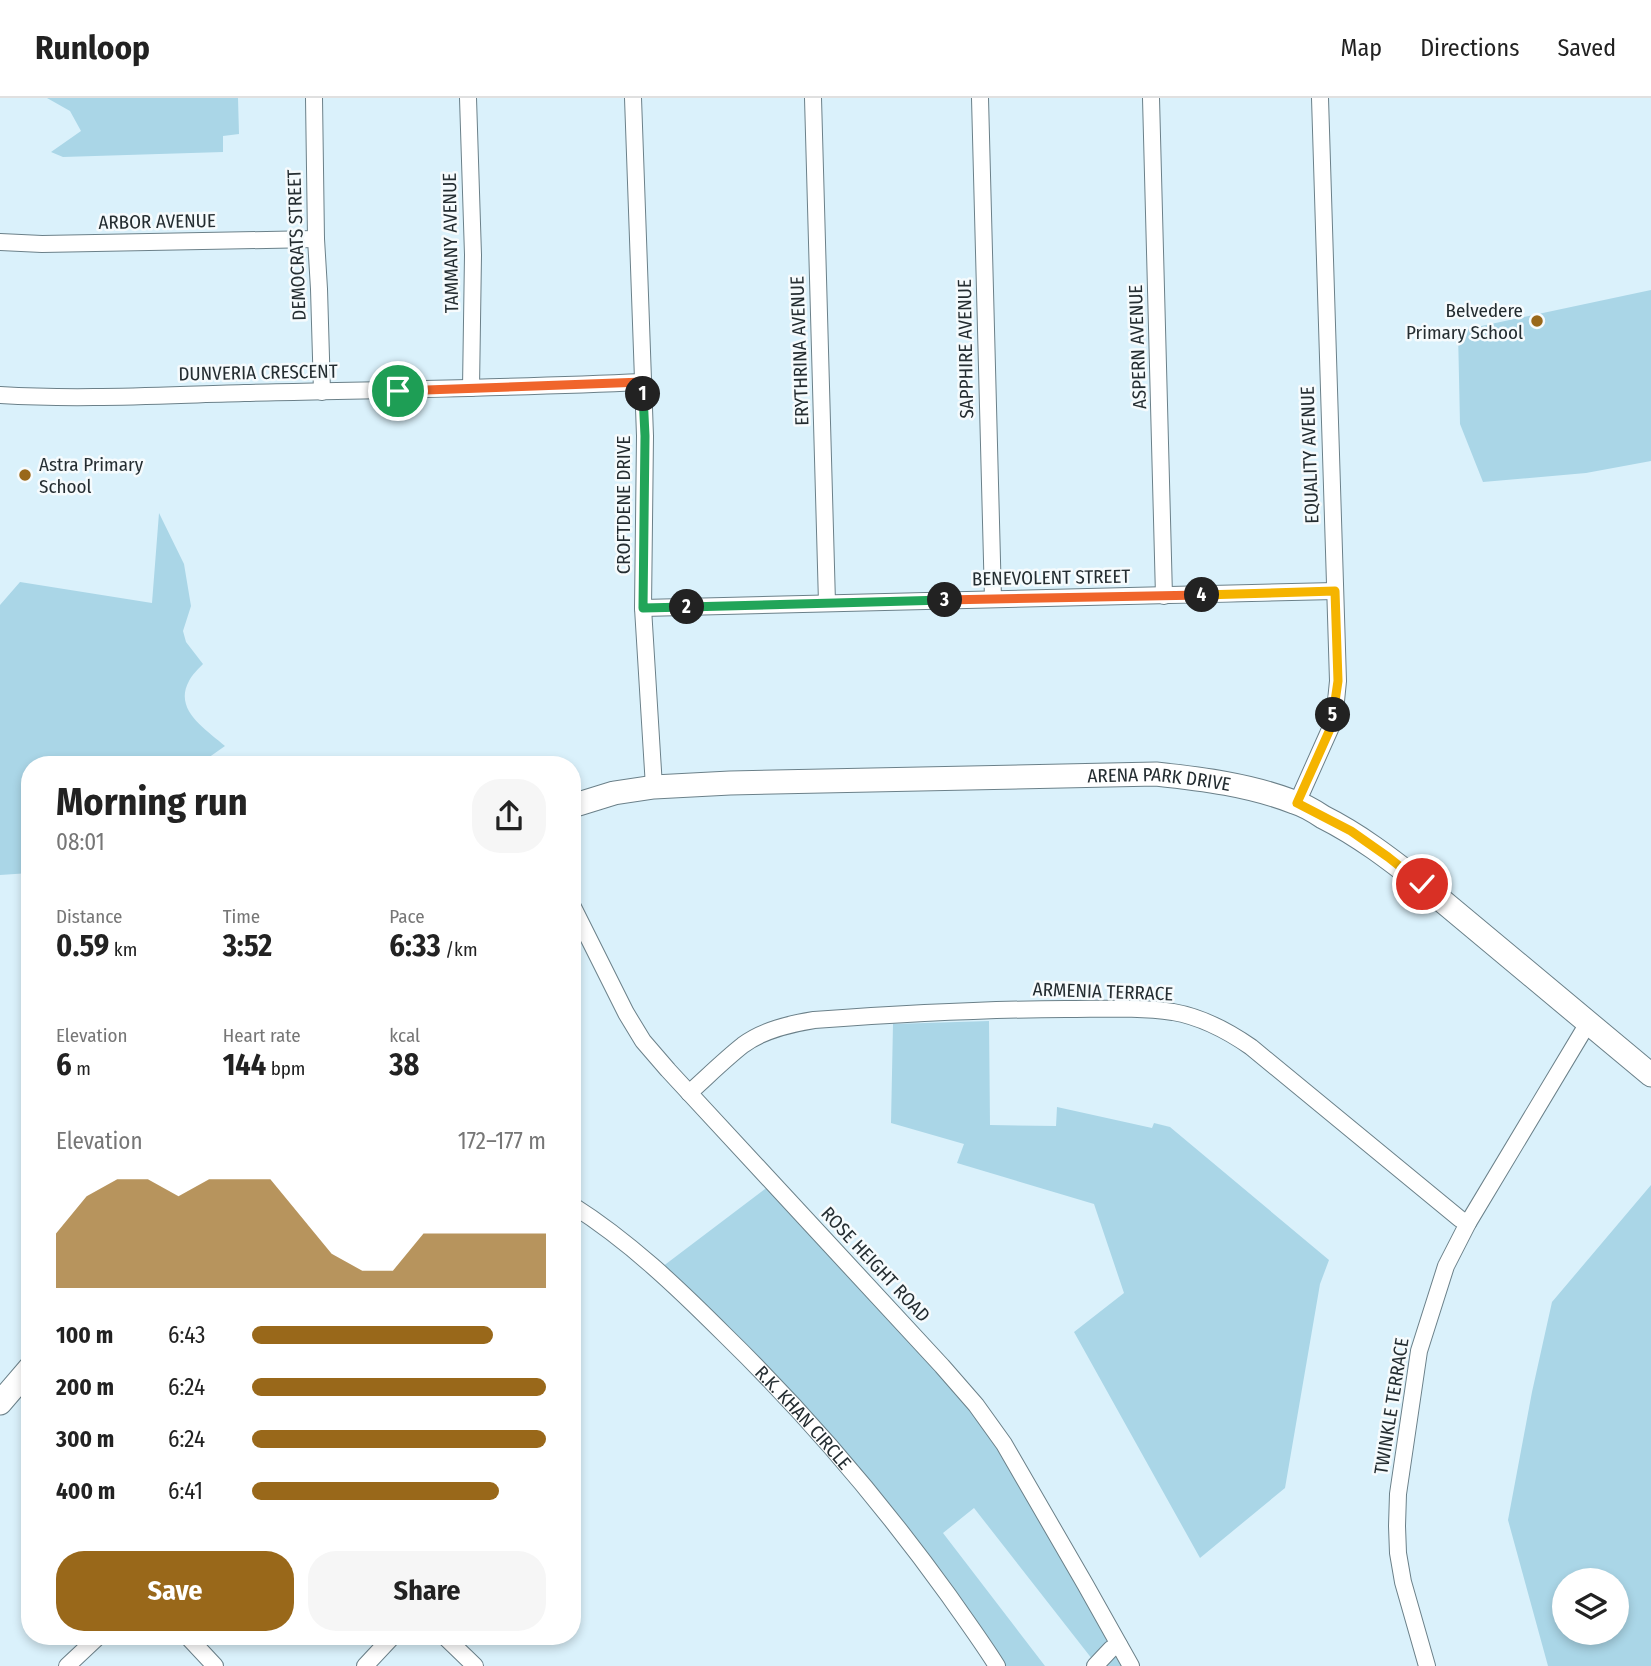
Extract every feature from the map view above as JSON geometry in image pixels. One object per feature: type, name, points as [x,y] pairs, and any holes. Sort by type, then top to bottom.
[{"type":"street","name":"DEMOCRATS STREET","points":[[314,98],[322,391]]},
{"type":"street","name":"TAMMANY AVENUE","points":[[468,98],[473,255],[471,388]]},
{"type":"street","name":"CROFTDENE DRIVE","points":[[633,98],[645,436],[643,608],[654,787]]},
{"type":"street","name":"ERYTHRINA AVENUE","points":[[813,98],[827,603]]},
{"type":"street","name":"SAPPHIRE AVENUE","points":[[980,98],[993,599]]},
{"type":"street","name":"ASPERN AVENUE","points":[[1151,98],[1164,596]]},
{"type":"street","name":"EQUALITY AVENUE","points":[[1297,803],[1331,727],[1338,681],[1320,98]]},
{"type":"street","name":"ARBOR AVENUE","points":[[0,242],[42,244],[316,239]]},
{"type":"street","name":"DUNVERIA CRESCENT","points":[[0,395],[47,398],[398,391],[643,382]]},
{"type":"street","name":"BENEVOLENT STREET","points":[[643,608],[1335,591]]},
{"type":"street","name":"ARENA PARK DRIVE","points":[[581,803],[614,793],[654,787],[730,783],[1156,774],[1238,785],[1297,803],[1351,831],[1450,907],[1651,1075]]},
{"type":"street","name":"ROSE HEIGHT ROAD","points":[[581,923],[643,1041],[976,1405],[1004,1444],[1086,1584],[1130,1666]]},
{"type":"street","name":"ARMENIA TERRACE","points":[[689,1093],[744,1044],[790,1024],[814,1020],[991,1009],[1135,1009],[1174,1013],[1213,1024],[1233,1034],[1468,1223]]},
{"type":"street","name":"TWINKLE TERRACE","points":[[1427,1666],[1403,1582],[1397,1526],[1398,1494],[1419,1351],[1446,1266],[1468,1223],[1588,1023]]},
{"type":"street","name":"R.K. KHAN CIRCLE","points":[[581,1211],[598,1221],[673,1284],[781,1392],[894,1523],[997,1666]]},
{"type":"street","points":[[0,1403],[21,1378]]},
{"type":"street","points":[[67,1666],[89,1645]]},
{"type":"street","points":[[195,1645],[215,1666]]},
{"type":"street","points":[[365,1666],[385,1645]]},
{"type":"street","points":[[453,1645],[475,1666]]},
{"type":"street","points":[[1095,1666],[1111,1649],[1119,1645]]},
{"type":"shaded area","points":[[47,98],[238,98],[239,134],[223,136],[223,152],[63,157],[51,152],[81,131],[70,111]]},
{"type":"shaded area","points":[[1651,290],[1651,461],[1586,473],[1483,482],[1460,424],[1458,331]]},
{"type":"shaded area","points":[[159,513],[184,564],[191,606],[183,631],[186,642],[203,664],[189,681],[185,701],[188,710],[201,726],[225,746],[211,756],[21,756],[21,874],[0,875],[0,605],[20,582],[152,603]]},
{"type":"shaded area","points":[[989,1021],[990,1125],[1056,1126],[1057,1107],[1152,1128],[1154,1123],[1170,1127],[1329,1260],[1320,1284],[1285,1488],[1200,1558],[1074,1332],[1124,1293],[1094,1204],[957,1163],[964,1144],[891,1123],[893,1024]]},
{"type":"shaded area","points":[[773,1183],[977,1404],[1131,1666],[1095,1666],[974,1508],[943,1533],[1045,1666],[995,1666],[891,1521],[658,1270]]},
{"type":"shaded area","points":[[1651,1185],[1651,1666],[1548,1666],[1508,1520],[1552,1302]]},
{"type":"place","name":"Belvedere Primary School","points":[[1537,321]]},
{"type":"place","name":"Astra Primary School","points":[[25,475]]},
{"type":"route","points":[[398,391],[643,382],[643,608],[1335,591],[1338,681],[1336,701],[1331,727],[1297,803],[1351,831],[1422,884]]}]
